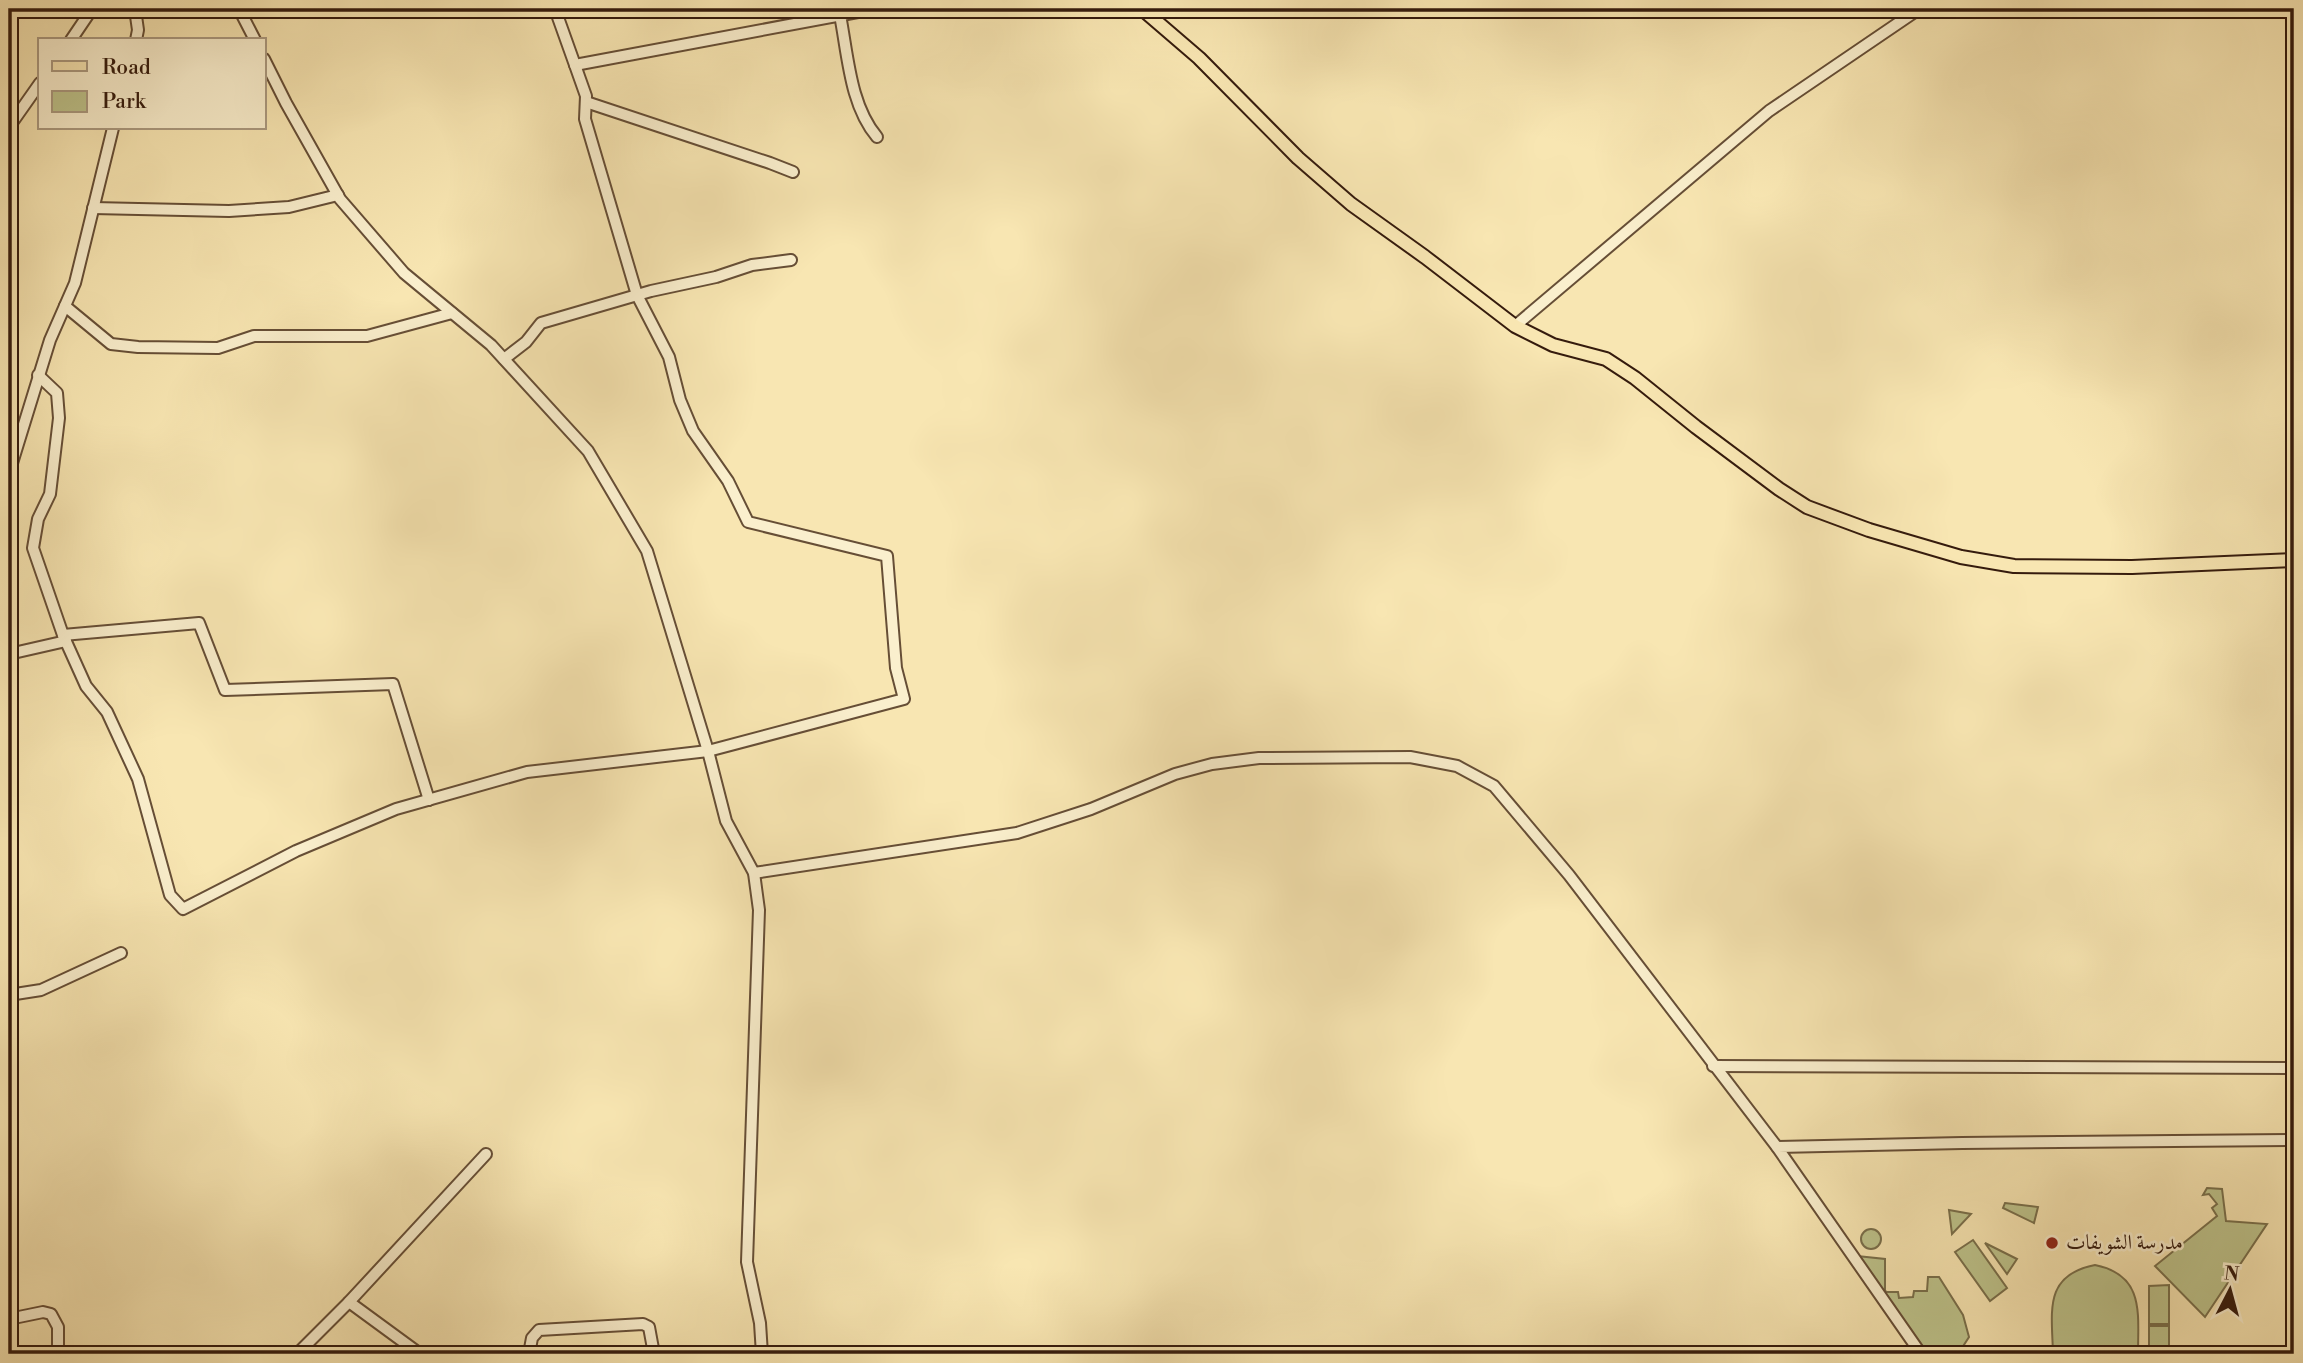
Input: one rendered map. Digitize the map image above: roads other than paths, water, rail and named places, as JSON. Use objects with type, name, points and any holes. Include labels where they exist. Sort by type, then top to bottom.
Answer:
[{"type":"main road","points":[[1142,9],[1199,58],[1298,158],[1351,204],[1515,326],[1553,345],[1606,359],[1635,377],[1696,427],[1807,507],[1869,530],[1961,557],[2014,566],[2132,567],[2294,560]]},
{"type":"street","points":[[72,38],[92,9]]},
{"type":"street","points":[[135,9],[136,38]]},
{"type":"street","points":[[239,9],[254,38]]},
{"type":"street","points":[[38,375],[57,393],[59,418],[50,494],[38,519],[33,548],[65,638],[86,686],[107,712],[138,779],[170,895],[183,909],[296,851],[396,809],[527,772],[708,751],[904,699],[896,668],[887,556],[748,522],[728,481],[693,431],[680,400],[669,357],[637,295],[585,119],[586,102],[555,9]]},
{"type":"street","points":[[575,65],[874,9]]},
{"type":"street","points":[[1515,326],[1769,111],[1919,9]]},
{"type":"street","points":[[841,15],[854,89],[865,124],[877,137]]},
{"type":"street","points":[[266,63],[338,195],[404,273],[491,345],[588,451],[647,551],[708,751],[726,821],[754,873],[759,910],[747,1262],[760,1323],[762,1354]]},
{"type":"street","points":[[9,127],[38,86]]},
{"type":"street","points":[[586,102],[793,172]]},
{"type":"street","points":[[9,473],[38,375],[75,283],[112,130]]},
{"type":"street","points":[[93,208],[229,211],[289,206],[338,195]]},
{"type":"street","points":[[504,359],[526,342],[541,323],[752,265],[790,260]]},
{"type":"street","points":[[65,306],[111,344],[138,347],[218,348],[254,336],[367,336],[452,313]]},
{"type":"street","points":[[9,654],[65,638],[199,622],[225,690],[393,684],[429,800]]},
{"type":"street","points":[[754,873],[1017,833],[1091,809],[1175,774],[1212,764],[1259,758],[1410,757],[1457,766],[1494,786],[1569,875],[1777,1147],[1921,1354]]},
{"type":"street","points":[[9,995],[41,990],[121,953]]},
{"type":"street","points":[[1713,1066],[2294,1068]]},
{"type":"street","points":[[1777,1147],[2294,1140]]},
{"type":"street","points":[[297,1354],[486,1154]]},
{"type":"street","points":[[349,1302],[420,1354]]},
{"type":"street","points":[[9,1319],[43,1312],[51,1314],[58,1326],[58,1354]]},
{"type":"street","points":[[529,1354],[532,1338],[539,1330],[643,1324],[649,1327],[654,1354]]},
{"type":"place","name":"مدرسة الشويفات","points":[[2052,1243]]}]
